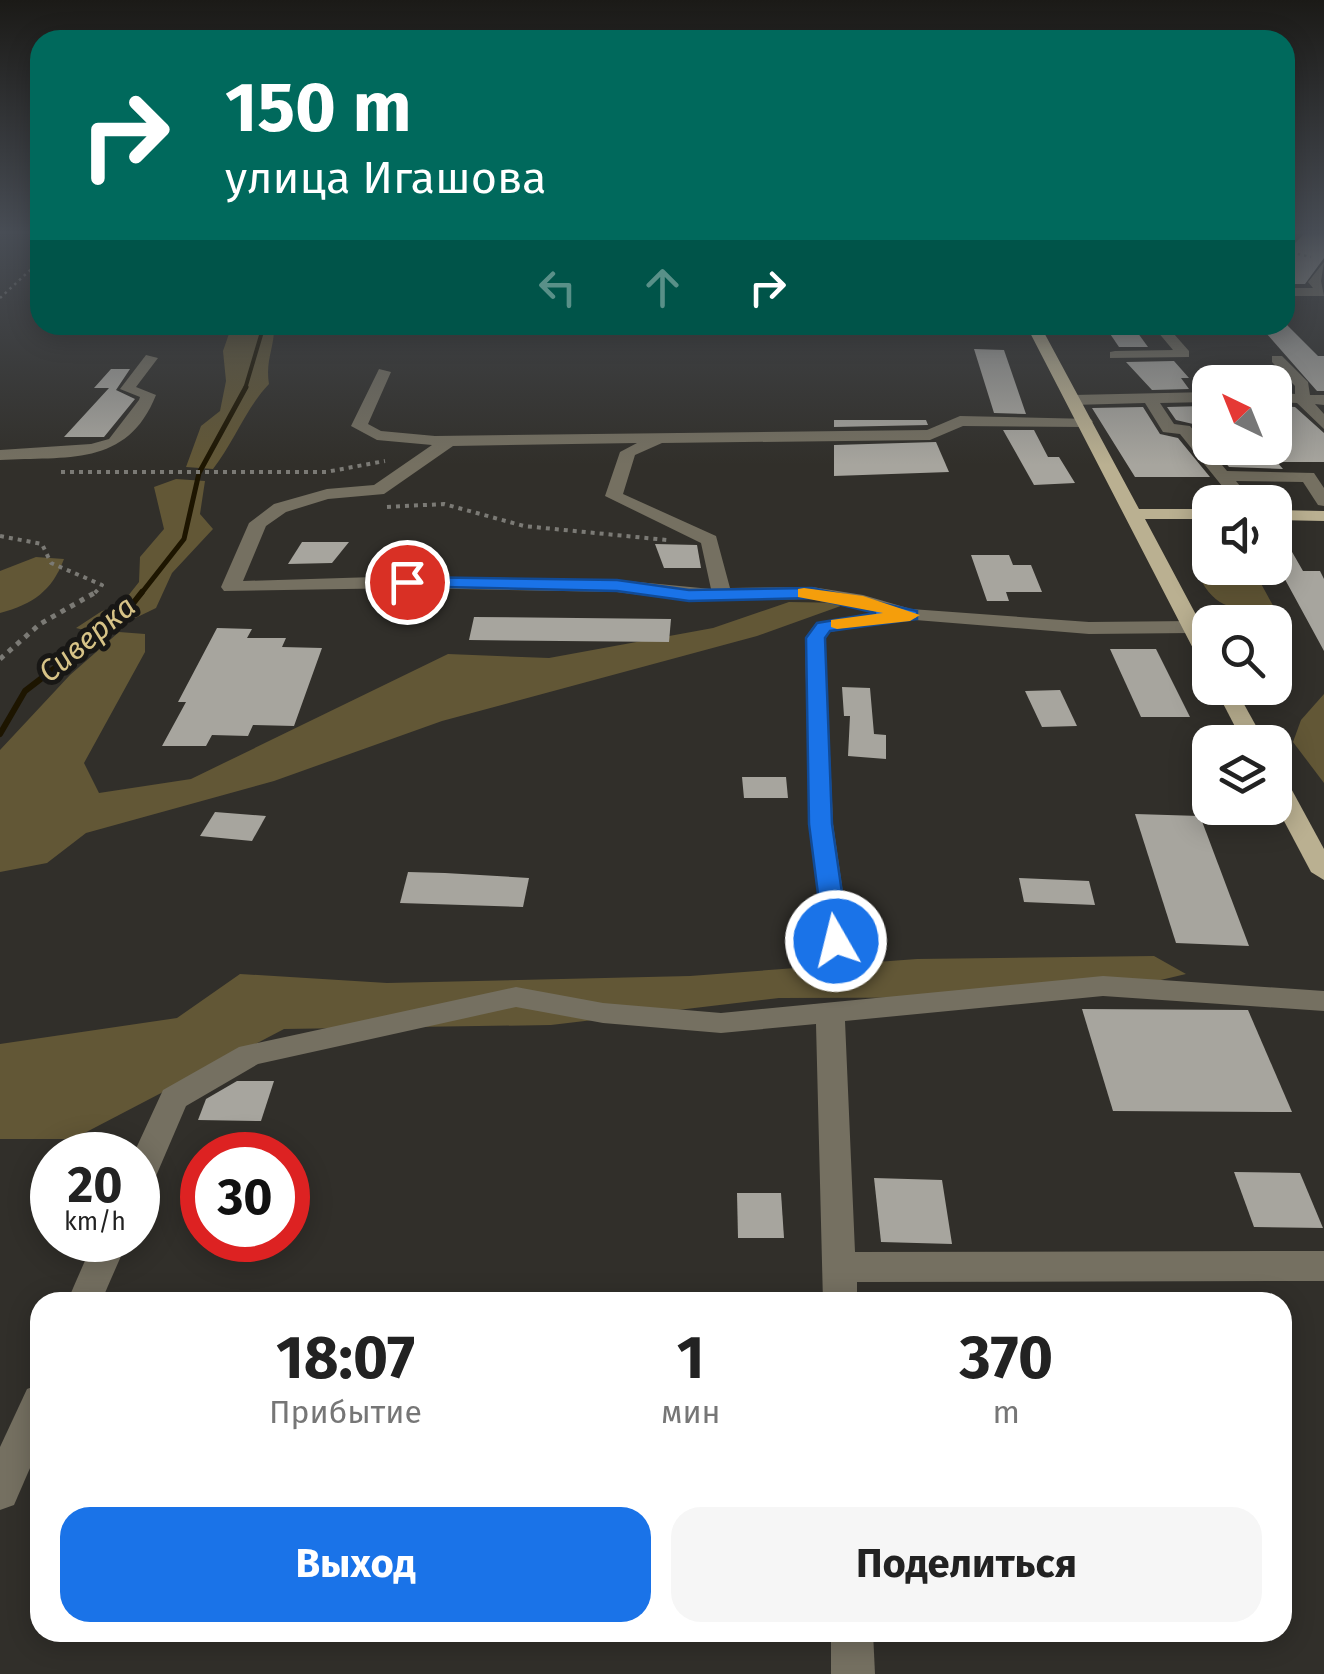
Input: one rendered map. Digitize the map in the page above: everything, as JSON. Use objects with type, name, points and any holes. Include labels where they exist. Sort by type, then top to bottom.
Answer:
[{"type":"main road","points":[[1040,335],[1056,357],[1073,400],[1192,628]]},
{"type":"main road","points":[[1134,514],[1192,514]]},
{"type":"main road","points":[[1292,515],[1324,516]]},
{"type":"main road","points":[[1292,813],[1324,872]]},
{"type":"street","points":[[1115,355],[1184,354],[1168,335]]},
{"type":"street","points":[[0,456],[92,448],[115,442],[146,401],[148,395],[128,388],[151,358]]},
{"type":"street","points":[[1277,359],[1303,385],[1302,398],[1324,424]]},
{"type":"street","points":[[384,372],[359,426],[376,435],[449,440],[930,435],[960,421],[1085,422]]},
{"type":"street","points":[[1126,382],[1169,429],[1184,429],[1230,485]]},
{"type":"street","points":[[1073,400],[1192,398]]},
{"type":"street","points":[[1292,398],[1324,400]]},
{"type":"street","points":[[672,436],[628,452],[614,496],[710,540],[722,595]]},
{"type":"street","points":[[449,440],[378,490],[321,496],[280,508],[258,523],[231,587],[423,582],[617,586],[722,595],[812,593],[910,615],[1089,628],[1192,628]]},
{"type":"street","points":[[1223,476],[1316,478],[1324,501]]},
{"type":"street","points":[[836,941],[820,824],[815,638],[823,627],[847,621],[910,615]]},
{"type":"street","points":[[159,1132],[174,1098],[250,1055],[516,997],[603,1013],[721,1023],[1103,986],[1324,1001]]},
{"type":"street","points":[[830,1010],[840,1292]]},
{"type":"street","points":[[88,1292],[101,1262]]},
{"type":"street","points":[[839,1267],[1324,1266]]},
{"type":"street","points":[[0,1491],[30,1424]]},
{"type":"street","points":[[852,1642],[853,1674]]},
{"type":"path","points":[[55,472],[326,472],[401,458]]},
{"type":"path","points":[[283,472],[321,496]]},
{"type":"path","points":[[384,508],[444,504],[524,526],[635,540],[710,540]]},
{"type":"path","points":[[0,536],[42,544],[50,563],[102,585],[92,599],[58,612],[20,637],[0,659]]},
{"type":"shaded area","points":[[229,335],[273,335],[269,384],[213,469],[186,467],[201,426],[220,411],[226,381],[223,351]]},
{"type":"shaded area","points":[[176,479],[205,481],[200,514],[213,529],[172,573],[156,608],[107,628],[76,628],[102,611],[120,606],[139,582],[140,557],[164,529],[154,487]]},
{"type":"shaded area","points":[[36,557],[64,559],[54,580],[40,595],[0,613],[0,571]]},
{"type":"shaded area","points":[[1204,585],[1262,585],[1273,605],[1225,605]]},
{"type":"shaded area","points":[[789,602],[849,603],[757,636],[442,721],[274,781],[86,833],[47,863],[0,872],[0,750],[70,675],[119,632],[145,634],[145,652],[84,763],[99,793],[191,779],[448,654],[549,658],[713,628]]},
{"type":"shaded area","points":[[1324,694],[1324,783],[1293,742],[1301,720]]},
{"type":"shaded area","points":[[1154,956],[1186,974],[1089,997],[779,998],[551,1025],[284,1029],[86,1132],[30,1132],[30,1139],[0,1139],[0,1044],[177,1018],[240,974],[387,983],[690,976],[917,959]]},
{"type":"building","points":[[1295,333],[1318,356],[1324,356],[1324,391],[1317,391],[1268,335]]},
{"type":"building","points":[[1111,335],[1139,335],[1148,347],[1119,347]]},
{"type":"building","points":[[974,349],[1004,350],[1026,414],[994,413]]},
{"type":"building","points":[[1174,361],[1189,378],[1181,378],[1189,389],[1152,390],[1126,362]]},
{"type":"building","points":[[111,369],[130,369],[116,390],[135,399],[104,437],[64,437],[109,388],[94,388]]},
{"type":"building","points":[[1192,406],[1192,424],[1176,420],[1167,407]]},
{"type":"building","points":[[1143,407],[1160,434],[1178,438],[1192,455],[1192,465],[1200,465],[1210,477],[1135,477],[1092,408]]},
{"type":"building","points":[[1292,407],[1324,433],[1324,462],[1292,462]]},
{"type":"building","points":[[834,420],[926,420],[928,425],[834,427]]},
{"type":"building","points":[[1003,430],[1034,430],[1048,457],[1059,457],[1075,483],[1034,485]]},
{"type":"building","points":[[936,442],[949,472],[834,476],[834,445]]},
{"type":"building","points":[[1280,465],[1283,469],[1229,467]]},
{"type":"building","points":[[302,542],[349,542],[332,563],[288,564]]},
{"type":"building","points":[[655,544],[697,545],[701,568],[664,568]]},
{"type":"building","points":[[1292,552],[1303,571],[1320,571],[1324,579],[1324,651],[1288,585],[1292,585]]},
{"type":"building","points":[[971,555],[1009,555],[1013,565],[1031,565],[1042,592],[1006,592],[1009,601],[987,601]]},
{"type":"building","points":[[474,617],[671,619],[669,642],[469,640]]},
{"type":"building","points":[[217,628],[252,629],[247,638],[286,638],[282,647],[322,648],[294,726],[253,725],[248,736],[212,735],[206,746],[162,746],[186,702],[178,702]]},
{"type":"building","points":[[1110,649],[1156,649],[1190,717],[1141,717]]},
{"type":"building","points":[[842,687],[870,688],[874,734],[886,735],[886,759],[848,756],[850,716],[844,716]]},
{"type":"building","points":[[1060,690],[1077,726],[1042,727],[1025,691]]},
{"type":"building","points":[[742,777],[786,777],[788,798],[744,798]]},
{"type":"building","points":[[215,812],[266,816],[252,841],[200,836]]},
{"type":"building","points":[[1135,814],[1192,816],[1192,825],[1203,825],[1249,946],[1176,943]]},
{"type":"building","points":[[408,872],[529,878],[523,907],[400,903]]},
{"type":"building","points":[[1019,878],[1089,881],[1095,905],[1024,902]]},
{"type":"building","points":[[1082,1009],[1248,1010],[1292,1112],[1113,1111]]},
{"type":"building","points":[[237,1081],[274,1081],[261,1121],[198,1120],[206,1099]]},
{"type":"building","points":[[1234,1172],[1300,1173],[1323,1228],[1254,1227]]},
{"type":"building","points":[[874,1178],[942,1180],[952,1244],[881,1242]]},
{"type":"building","points":[[737,1193],[781,1193],[784,1238],[738,1238]]},
{"type":"waterway","name":"Сиверка","points":[[245,389],[261,335]]},
{"type":"waterway","name":"Сиверка","points":[[140,595],[184,539],[199,473],[245,389]]},
{"type":"waterway","name":"Сиверка","points":[[0,734],[25,691],[124,615],[142,592]]},
{"type":"slow traffic","points":[[804,593],[863,601],[910,615],[837,623]]},
{"type":"route","points":[[407,582],[617,586],[689,595],[812,593],[863,601],[910,615],[847,621],[823,627],[815,638],[820,824],[836,941]]}]
